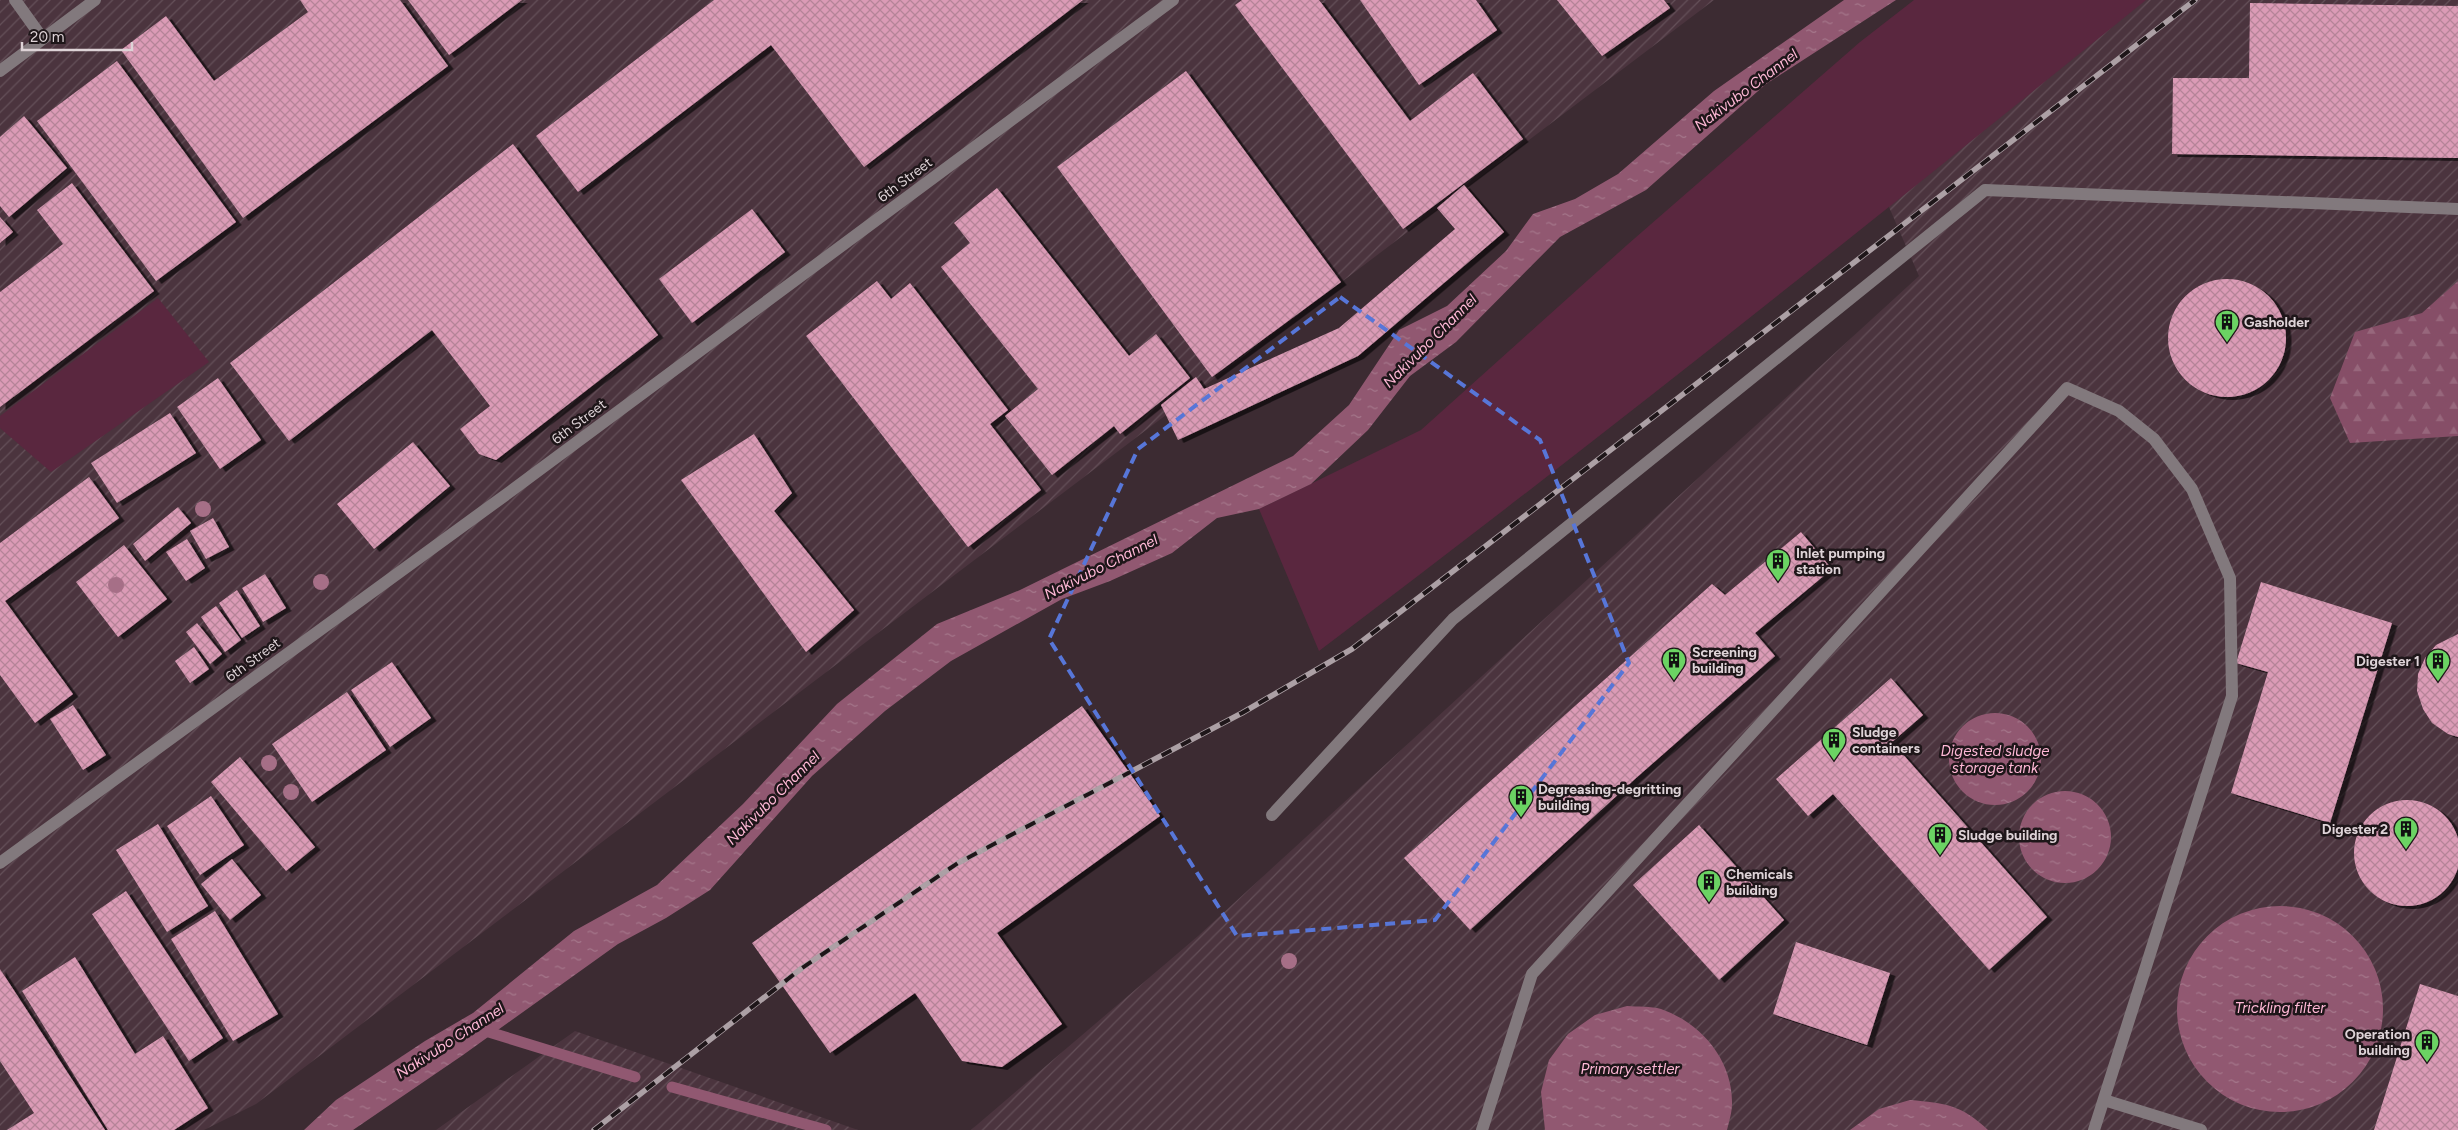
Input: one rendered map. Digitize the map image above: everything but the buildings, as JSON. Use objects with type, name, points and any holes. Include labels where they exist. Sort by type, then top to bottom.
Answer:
[{"type":"street","points":[[15,0],[43,39]]},
{"type":"street","points":[[0,71],[95,0]]},
{"type":"street","name":"6th Street","points":[[0,863],[510,491],[1173,0]]},
{"type":"street","points":[[1272,815],[1453,619],[1985,190],[2458,209]]},
{"type":"street","points":[[1482,1130],[1532,974],[2067,388],[2119,411],[2154,439],[2192,490],[2230,578],[2232,696],[2094,1130]]},
{"type":"street","points":[[2104,1100],[2202,1130]]},
{"type":"highlighted area","points":[[1340,297],[1540,440],[1629,663],[1435,920],[1237,936],[1049,639],[1138,449]]},
{"type":"shaded area","points":[[0,0],[1714,0],[256,1104],[204,1130],[0,1130]]},
{"type":"shaded area","points":[[1914,0],[2146,0],[1735,329],[1424,572],[1319,651],[1259,509],[1421,430],[1627,245],[1860,42]]},
{"type":"shaded area","points":[[1972,0],[2458,0],[2458,1130],[971,1130],[1198,936],[1919,276],[1842,99]]},
{"type":"shaded area","points":[[158,298],[209,362],[51,472],[0,428],[0,416]]},
{"type":"shaded area","points":[[575,1031],[858,1130],[436,1130]]},
{"type":"green space","points":[[2458,281],[2458,436],[2350,443],[2330,398],[2355,332],[2422,313]]},
{"type":"water","name":"Nakivubo Channel","points":[[1844,0],[1896,0],[1766,84],[1646,190],[1560,237],[1456,342],[1410,376],[1368,430],[1311,484],[1259,509],[1217,518],[1172,553],[1110,581],[1062,599],[951,661],[885,711],[812,776],[710,890],[666,918],[618,944],[463,1055],[353,1130],[304,1130],[336,1100],[425,1041],[473,1013],[574,931],[657,885],[743,804],[837,704],[937,624],[1020,590],[1293,456],[1349,405],[1399,330],[1447,306],[1506,251],[1533,214],[1575,199],[1618,174],[1714,91]]},
{"type":"water","name":"Digested sludge storage tank","points":[[1995,713],[2012,717],[2027,727],[2037,742],[2041,759],[2037,776],[2027,791],[2012,801],[1995,805],[1978,801],[1963,791],[1953,776],[1949,759],[1953,742],[1963,727],[1978,717]]},
{"type":"water","points":[[2065,791],[2082,795],[2097,805],[2107,820],[2111,837],[2107,854],[2097,869],[2082,879],[2065,883],[2048,879],[2033,869],[2023,854],[2019,837],[2023,820],[2033,805],[2048,795]]},
{"type":"water","name":"Trickling filter","points":[[2270,906],[2290,906],[2310,910],[2329,918],[2346,929],[2360,943],[2371,960],[2379,979],[2383,1009],[2379,1039],[2371,1058],[2360,1075],[2346,1089],[2329,1100],[2310,1108],[2290,1112],[2270,1112],[2250,1108],[2231,1100],[2214,1089],[2200,1075],[2189,1058],[2181,1039],[2177,1019],[2177,999],[2181,979],[2189,960],[2200,943],[2214,929],[2231,918],[2250,910]]},
{"type":"water","name":"Primary settler","points":[[1627,1006],[1657,1008],[1676,1015],[1712,1045],[1721,1058],[1731,1088],[1732,1107],[1727,1130],[1545,1130],[1541,1092],[1549,1060],[1568,1034],[1595,1015]]},
{"type":"water","points":[[1910,1100],[1933,1102],[1961,1110],[1988,1130],[1850,1130],[1879,1109]]},
{"type":"waterway","name":"Nakivubo Channel","points":[[479,1029],[635,1077]]},
{"type":"waterway","points":[[672,1087],[826,1130]]},
{"type":"railway","points":[[594,1130],[802,968],[958,863],[1242,713],[1352,649],[2195,0]]},
{"type":"place","name":"Gasholder","points":[[2227,343]]},
{"type":"place","name":"Inlet pumping station","points":[[1778,582]]},
{"type":"place","name":"Screening building","points":[[1674,681]]},
{"type":"place","name":"Digester 1","points":[[2438,682]]},
{"type":"place","name":"Sludge containers","points":[[1834,761]]},
{"type":"place","name":"Degreasing-degritting building","points":[[1521,818]]},
{"type":"place","name":"Digester 2","points":[[2406,850]]},
{"type":"place","name":"Sludge building","points":[[1940,856]]},
{"type":"place","name":"Chemicals building","points":[[1709,903]]},
{"type":"place","name":"Operation building","points":[[2427,1063]]}]
